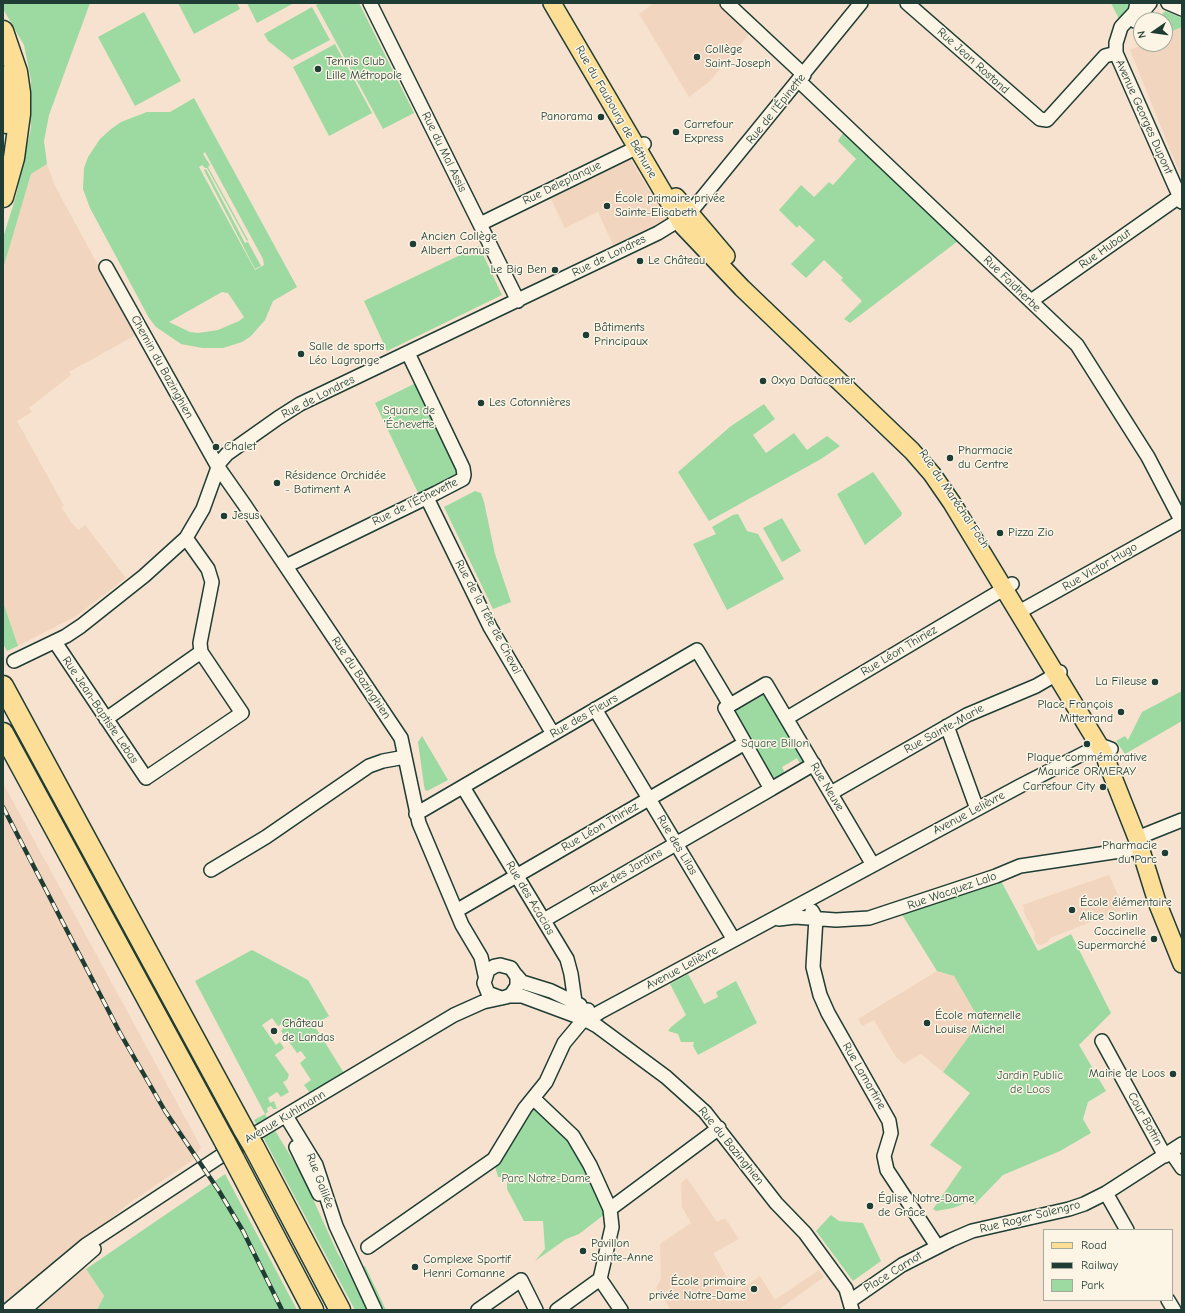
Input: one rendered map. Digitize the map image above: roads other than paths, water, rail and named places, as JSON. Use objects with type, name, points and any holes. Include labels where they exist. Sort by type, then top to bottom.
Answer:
[{"type":"highway","points":[[3,31],[17,72],[20,93],[20,114],[14,158],[3,197]]},
{"type":"highway","points":[[3,76],[6,102],[3,144]]},
{"type":"highway","points":[[9,666],[9,692],[68,805],[252,1136],[340,1310]]},
{"type":"highway","points":[[3,733],[230,1151],[313,1310]]},
{"type":"main road","name":"Rue du Faubourg de Béthune","points":[[552,3],[640,145],[673,191],[685,218]]},
{"type":"main road","name":"Rue du Faubourg de Béthune","points":[[560,3],[640,145]]},
{"type":"main road","name":"Rue du Maréchal Foch","points":[[685,218],[754,287],[912,439],[952,491],[1059,673],[1105,747],[1119,765],[1128,790],[1138,843],[1152,889],[1182,964]]},
{"type":"street","name":"Rue du Mal Assis","points":[[370,3],[518,301]]},
{"type":"street","name":"Rue Faidherbe","points":[[727,3],[801,78],[1072,340],[1086,358],[1148,457],[1182,521]]},
{"type":"street","name":"Rue de l'Épinette","points":[[685,218],[861,3]]},
{"type":"street","name":"Rue Jean Rostand","points":[[907,3],[1040,119],[1047,120],[1105,56],[1116,50]]},
{"type":"street","points":[[1116,50],[1116,43],[1121,27],[1134,12],[1137,3]]},
{"type":"street","points":[[1116,50],[1121,38],[1150,3]]},
{"type":"street","points":[[1168,3],[1182,9]]},
{"type":"street","name":"Avenue Georges Dupont","points":[[1116,50],[1181,200]]},
{"type":"street","name":"Rue Deleplanque","points":[[480,224],[640,145]]},
{"type":"street","name":"Rue Hubaut","points":[[1031,301],[1181,200]]},
{"type":"street","name":"Rue de Londres","points":[[9,666],[81,626],[140,580],[186,538],[203,509],[218,468],[227,454],[294,408],[518,301],[685,218]]},
{"type":"street","name":"Chemin du Bazinghien","points":[[106,267],[218,468]]},
{"type":"street","name":"Rue de l'Échevette","points":[[286,566],[427,498],[460,481],[464,475],[464,472],[408,353]]},
{"type":"street","name":"Rue du Bazinghien","points":[[218,468],[286,566],[401,738],[416,814],[464,930],[481,957],[485,979]]},
{"type":"street","name":"Rue de la Tête de Cheval","points":[[427,498],[493,632],[553,734]]},
{"type":"street","name":"Rue Victor Hugo","points":[[1022,610],[1182,521]]},
{"type":"street","points":[[106,719],[201,652],[200,643],[212,582],[208,569],[186,538]]},
{"type":"street","name":"Rue Léon Thiriez","points":[[787,718],[1008,587]]},
{"type":"street","name":"Rue Jean-Baptiste Lebas","points":[[54,642],[146,778],[242,713],[201,652]]},
{"type":"street","name":"Rue des Fleurs","points":[[416,814],[697,650],[730,705]]},
{"type":"street","name":"Rue Sainte-Marie","points":[[831,793],[981,708],[1036,686],[1059,673]]},
{"type":"street","name":"Rue Neuve","points":[[730,705],[766,684],[874,865]]},
{"type":"street","points":[[730,705],[724,708],[772,789],[814,764]]},
{"type":"street","name":"Rue des Lilas","points":[[595,709],[734,940]]},
{"type":"street","points":[[947,726],[977,808]]},
{"type":"street","name":"Rue Léon Thiriez","points":[[456,911],[745,743]]},
{"type":"street","name":"Avenue Lelièvre","points":[[590,1014],[734,940],[977,808],[1105,747]]},
{"type":"street","points":[[211,870],[266,837],[369,766],[383,761],[405,757]]},
{"type":"street","name":"Rue des Acacias","points":[[463,787],[569,964],[571,1007]]},
{"type":"street","name":"Rue des Jardins","points":[[544,920],[772,789]]},
{"type":"street","name":"Rue Wacquez Lalo","points":[[764,924],[782,918],[861,919],[876,917],[1025,865],[1138,843],[1182,820]]},
{"type":"street","points":[[821,919],[819,902],[821,897],[828,889]]},
{"type":"street","points":[[800,904],[809,907],[821,919]]},
{"type":"street","name":"Rue du Bazinghien","points":[[456,911],[475,937],[496,960],[503,965]]},
{"type":"street","name":"Rue Lamartine","points":[[821,919],[813,967],[820,995],[828,1013],[889,1120],[891,1128],[884,1156],[887,1170],[937,1246]]},
{"type":"street","points":[[503,965],[511,968],[516,975],[517,986],[505,997],[488,993],[485,979],[492,967],[503,965]]},
{"type":"street","name":"Rue du Bazinghien","points":[[516,975],[522,982],[551,990],[571,1007]]},
{"type":"street","name":"Avenue Kuhlmann","points":[[454,1015],[480,994],[485,979]]},
{"type":"street","name":"Rue du Bazinghien","points":[[505,997],[522,996],[571,1007],[590,1014],[597,1026],[670,1080],[692,1099],[719,1128],[776,1203],[805,1233],[846,1289],[851,1305]]},
{"type":"street","name":"Avenue Kuhlmann","points":[[8,1310],[78,1252],[156,1198],[252,1136],[454,1015],[483,1002],[505,997]]},
{"type":"street","points":[[368,1247],[494,1159],[525,1108],[546,1082],[564,1043],[590,1014]]},
{"type":"street","name":"Cour Bottin","points":[[1102,1041],[1168,1154],[1182,1168]]},
{"type":"street","points":[[533,1098],[572,1136],[590,1165],[610,1208],[612,1227],[600,1280],[557,1310]]},
{"type":"street","name":"Rue Galilée","points":[[282,1119],[320,1197],[336,1226],[375,1310]]},
{"type":"street","points":[[610,1208],[719,1128]]},
{"type":"street","name":"Rue Roger Salengro","points":[[937,1246],[972,1231],[1069,1209],[1106,1193],[1182,1144]]},
{"type":"street","points":[[1106,1193],[1126,1229]]},
{"type":"street","name":"Avenue Kuhlmann","points":[[24,1310],[94,1249],[120,1224]]},
{"type":"street","name":"Place Carnot","points":[[851,1305],[902,1265],[937,1246]]},
{"type":"street","points":[[478,1310],[521,1280],[536,1310]]},
{"type":"street","points":[[600,1280],[621,1310]]},
{"type":"street","points":[[1169,1301],[1174,1310]]},
{"type":"railway","points":[[3,807],[120,1033],[165,1111],[219,1191],[243,1231],[282,1310]]},
{"type":"place","name":"Collège Saint-Joseph","points":[[697,57]]},
{"type":"place","name":"Tennis Club Lille Métropole","points":[[318,69]]},
{"type":"place","name":"Panorama","points":[[601,117]]},
{"type":"place","name":"Carrefour Express","points":[[676,132]]},
{"type":"place","name":"École primaire privée Sainte-Elisabeth","points":[[607,206]]},
{"type":"place","name":"Ancien Collège Albert Camus","points":[[413,244]]},
{"type":"place","name":"Le Château","points":[[640,261]]},
{"type":"place","name":"Le Big Ben","points":[[555,270]]},
{"type":"place","name":"Bâtiments Principaux","points":[[586,335]]},
{"type":"place","name":"Salle de sports Léo Lagrange","points":[[301,354]]},
{"type":"place","name":"Oxya Datacenter","points":[[763,381]]},
{"type":"place","name":"Les Cotonnières","points":[[481,403]]},
{"type":"place","name":"Chalet","points":[[216,447]]},
{"type":"place","name":"Pharmacie du Centre","points":[[950,458]]},
{"type":"place","name":"Résidence Orchidée - Batiment A","points":[[277,483]]},
{"type":"place","name":"Jesus","points":[[224,516]]},
{"type":"place","name":"Pizza Zio","points":[[1000,533]]},
{"type":"place","name":"La Fileuse","points":[[1155,682]]},
{"type":"place","name":"Place François Mitterrand","points":[[1121,712]]},
{"type":"place","name":"Plaque commémorative Maurice ORMERAY","points":[[1087,744]]},
{"type":"place","name":"Carrefour City","points":[[1103,787]]},
{"type":"place","name":"Pharmacie du Parc","points":[[1165,853]]},
{"type":"place","name":"École élémentaire Alice Sorlin","points":[[1072,910]]},
{"type":"place","name":"Coccinelle Supermarché","points":[[1154,939]]},
{"type":"place","name":"École maternelle Louise Michel","points":[[927,1023]]},
{"type":"place","name":"Château de Landas","points":[[274,1031]]},
{"type":"place","name":"Mairie de Loos","points":[[1173,1074]]},
{"type":"place","name":"Église Notre-Dame de Grâce","points":[[870,1206]]},
{"type":"place","name":"Pavillon Sainte-Anne","points":[[583,1251]]},
{"type":"place","name":"Complexe Sportif Henri Comanne","points":[[415,1267]]},
{"type":"place","name":"École primaire privée Notre-Dame","points":[[754,1289]]},
{"type":"park label","name":"Square de 'Échevette","points":[[409,418]]},
{"type":"park label","name":"Square Billon","points":[[775,744]]},
{"type":"park label","name":"Jardin Public de Loos","points":[[1030,1083]]},
{"type":"park label","name":"Parc Notre-Dame","points":[[546,1179]]}]
